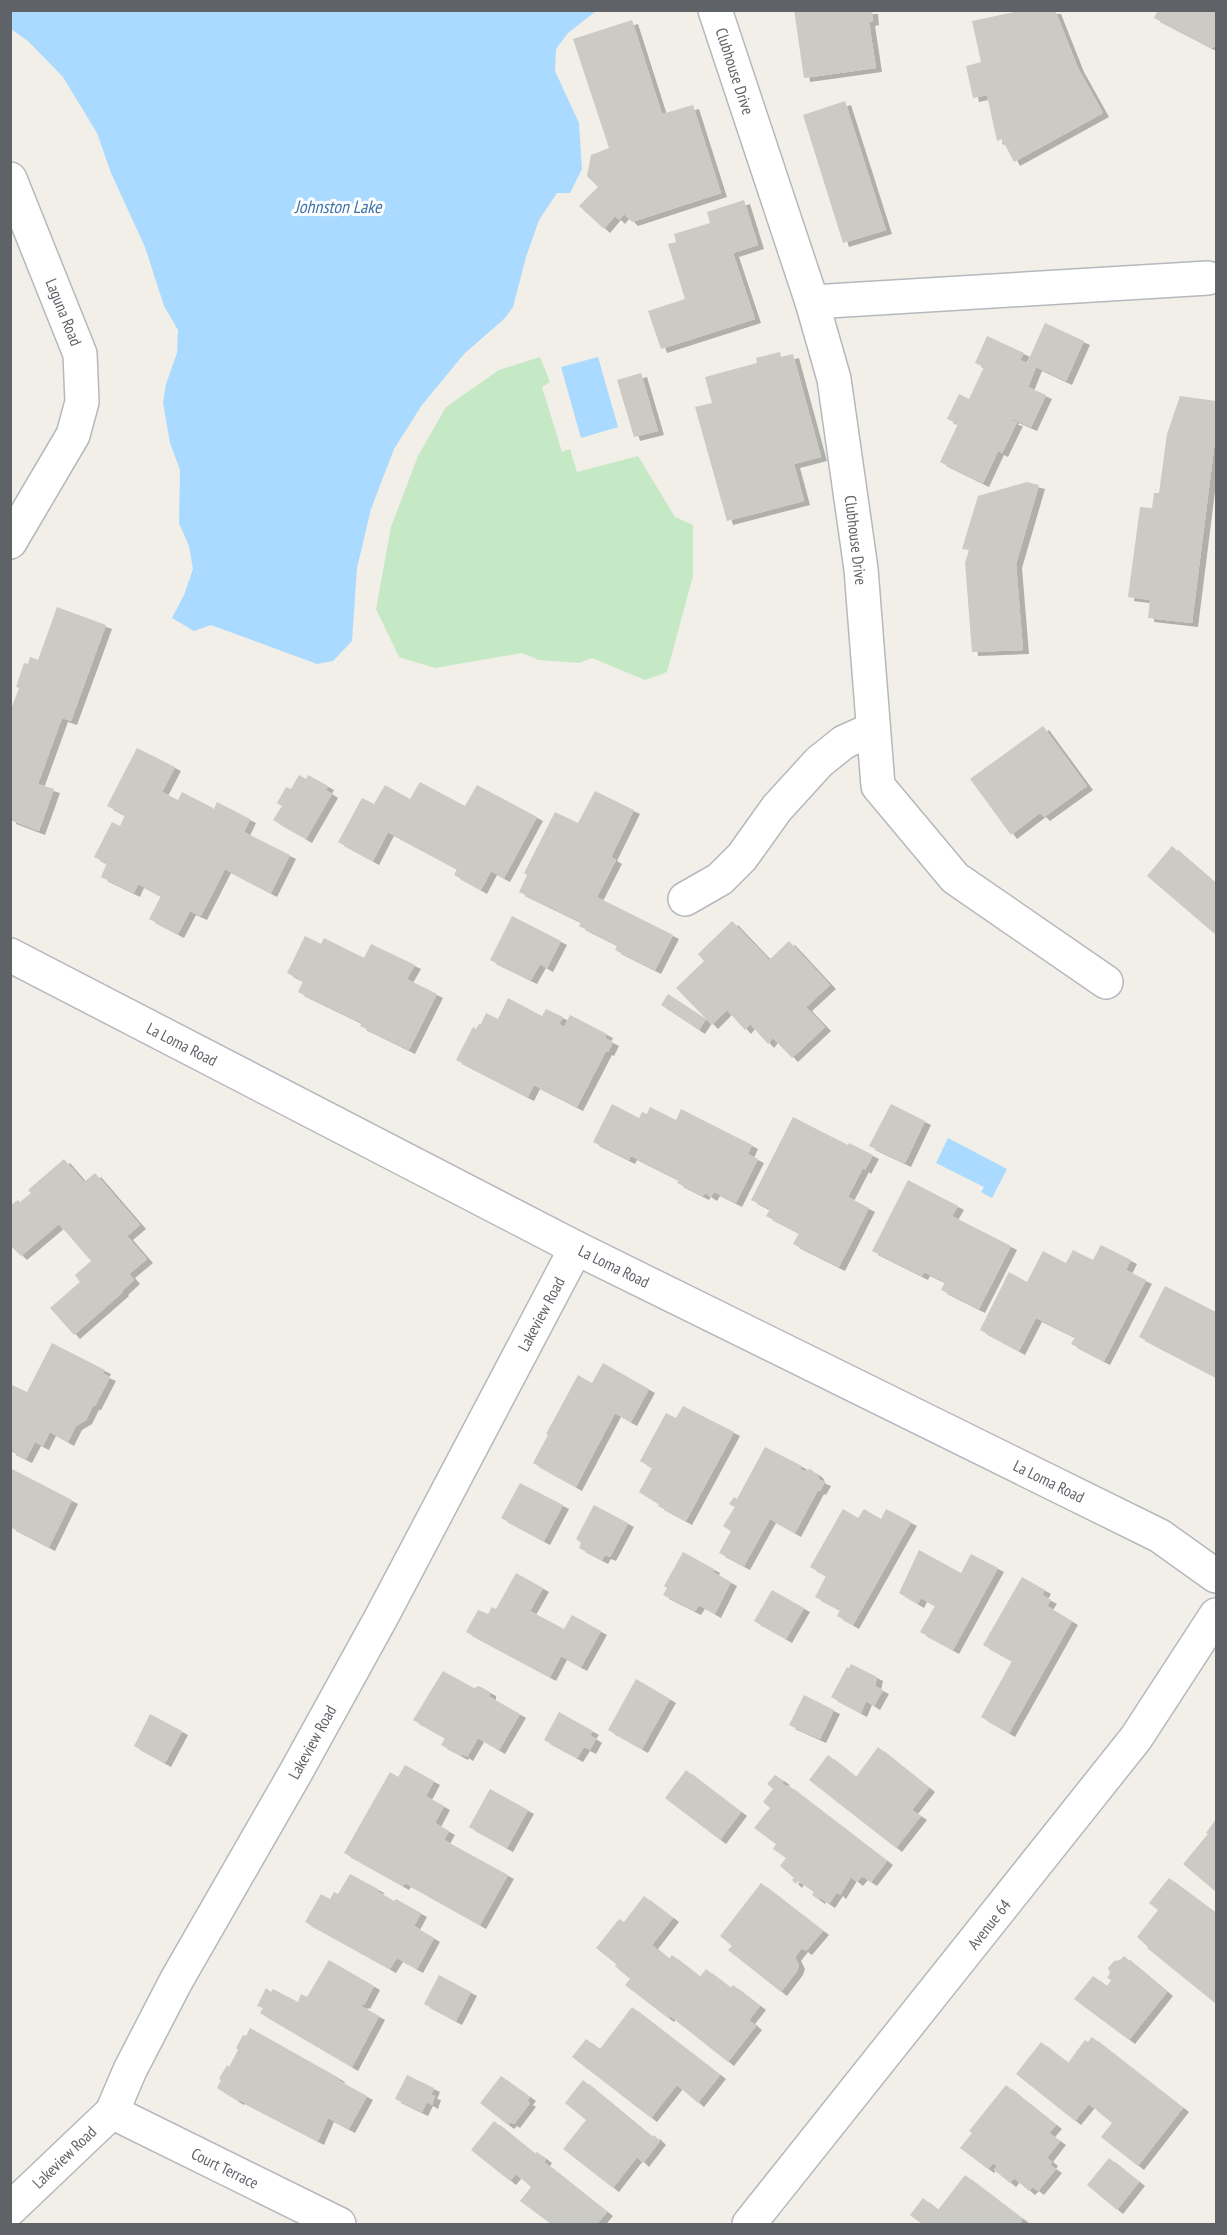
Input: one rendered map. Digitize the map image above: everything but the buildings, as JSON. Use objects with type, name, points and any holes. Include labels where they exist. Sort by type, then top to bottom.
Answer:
[{"type":"street","name":"Clubhouse Drive","points":[[715,10],[812,302],[834,379],[861,569],[878,786],[955,878],[1107,982]]},
{"type":"street","name":"Laguna Road","points":[[10,179],[80,354],[82,402],[73,435],[10,542]]},
{"type":"street","points":[[812,302],[1208,278]]},
{"type":"street","points":[[685,899],[720,879],[727,872],[777,808],[819,762],[843,742],[873,729]]},
{"type":"street","name":"La Loma Road","points":[[10,955],[576,1248],[1160,1536],[1216,1576]]},
{"type":"street","name":"Lakeview Road","points":[[10,2209],[111,2112],[176,1981],[382,1616],[576,1248]]},
{"type":"street","name":"Avenue 64","points":[[749,2224],[1136,1738],[1216,1615]]},
{"type":"street","name":"Court Terrace","points":[[111,2112],[339,2224]]},
{"type":"green space","points":[[540,357],[550,382],[542,387],[562,452],[570,449],[577,472],[638,456],[675,517],[693,525],[693,576],[667,672],[645,680],[592,658],[579,663],[539,660],[522,653],[435,668],[399,657],[376,609],[391,527],[418,456],[446,407],[499,370]]},
{"type":"water","name":"Johnston Lake","points":[[11,10],[596,11],[568,33],[556,49],[555,71],[579,123],[582,169],[570,193],[557,193],[539,220],[526,257],[513,307],[505,318],[464,354],[422,405],[394,449],[371,509],[357,568],[352,641],[333,661],[317,664],[211,625],[194,631],[172,618],[184,595],[193,569],[189,546],[179,523],[180,470],[170,443],[163,403],[166,384],[177,353],[178,330],[164,306],[145,247],[111,173],[97,133],[63,77],[28,41],[11,29]]},
{"type":"water","points":[[598,357],[618,427],[581,438],[561,367]]},
{"type":"water","points":[[948,1138],[1007,1169],[992,1198],[981,1192],[984,1187],[936,1163]]}]
